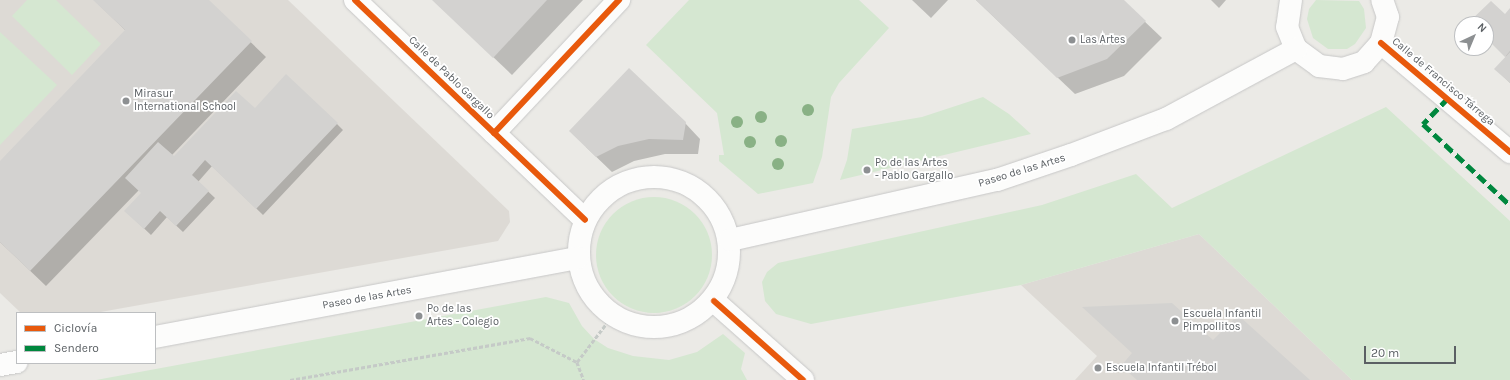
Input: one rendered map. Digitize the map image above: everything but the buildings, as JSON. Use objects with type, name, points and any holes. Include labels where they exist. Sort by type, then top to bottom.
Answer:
[{"type":"main road","name":"Calle de Pablo Gargallo","points":[[355,0],[585,220]]},
{"type":"main road","points":[[494,133],[619,0]]},
{"type":"main road","points":[[1291,0],[1287,27],[1296,49],[1319,66],[1343,69],[1364,62],[1381,43],[1388,17],[1382,0]]},
{"type":"main road","name":"Calle de Francisco Tárrega","points":[[1381,43],[1510,152]]},
{"type":"main road","name":"Paseo de las Artes","points":[[730,240],[981,184],[1064,158],[1166,119],[1296,49]]},
{"type":"main road","points":[[638,178],[672,178],[700,192],[720,214],[730,240],[728,274],[714,301],[695,317],[672,327],[643,328],[612,316],[586,288],[578,258],[585,220],[606,193],[638,178]]},
{"type":"main road","name":"Paseo de las Artes","points":[[156,337],[578,258]]},
{"type":"main road","points":[[714,301],[803,380]]},
{"type":"main road","points":[[0,365],[16,362]]},
{"type":"path","points":[[578,362],[612,316]]},
{"type":"path","points":[[290,380],[530,338],[578,362],[584,380]]},
{"type":"shaded area","points":[[0,0],[288,0],[509,211],[510,222],[498,241],[101,312],[20,312],[0,293]]},
{"type":"shaded area","name":"Escuela Infantil Pimpollitos","points":[[1199,234],[1352,380],[1075,380],[1097,356],[1021,285]]},
{"type":"green space","points":[[27,0],[56,0],[101,44],[72,75],[12,16]]},
{"type":"green space","points":[[689,0],[859,0],[889,28],[839,83],[831,97],[822,157],[813,183],[758,194],[719,161],[719,155],[724,155],[717,113],[646,45]]},
{"type":"green space","points":[[1316,0],[1359,1],[1364,9],[1366,28],[1355,44],[1347,49],[1328,49],[1313,38],[1307,19],[1309,9]]},
{"type":"green space","points":[[0,32],[57,85],[0,145]]},
{"type":"green space","points":[[983,97],[1009,114],[1031,134],[840,180],[847,160],[852,129],[922,117]]},
{"type":"green space","points":[[1386,107],[1510,221],[1510,380],[1352,380],[1199,234],[1021,285],[811,324],[776,314],[765,301],[762,282],[767,272],[778,263],[1042,205],[1136,174],[1172,208]]},
{"type":"green space","points":[[654,197],[676,201],[686,206],[695,214],[703,223],[708,233],[712,255],[708,277],[703,287],[695,296],[686,304],[676,309],[654,313],[632,309],[622,304],[613,296],[605,287],[600,277],[596,255],[600,233],[605,223],[613,214],[622,206],[632,201]]},
{"type":"green space","points":[[546,297],[569,303],[582,326],[594,339],[608,348],[633,356],[669,360],[697,352],[723,334],[745,353],[741,369],[747,380],[96,380]]},
{"type":"marked path","points":[[1448,98],[1423,124],[1510,205]]},
{"type":"cycle path","points":[[355,0],[585,220]]},
{"type":"cycle path","points":[[494,133],[619,0]]},
{"type":"cycle path","points":[[1381,43],[1510,152]]},
{"type":"cycle path","points":[[714,301],[803,380]]},
{"type":"place","name":"Las Artes","points":[[1072,40]]},
{"type":"place","name":"Mirasur International School","points":[[126,101]]},
{"type":"place","name":"Pº de las Artes - Pablo Gargallo","points":[[867,170]]},
{"type":"place","name":"Pº de las Artes - Colegio","points":[[419,316]]},
{"type":"place","name":"Escuela Infantil Pimpollitos","points":[[1175,321]]},
{"type":"place","name":"Escuela Infantil Trébol","points":[[1098,368]]}]
